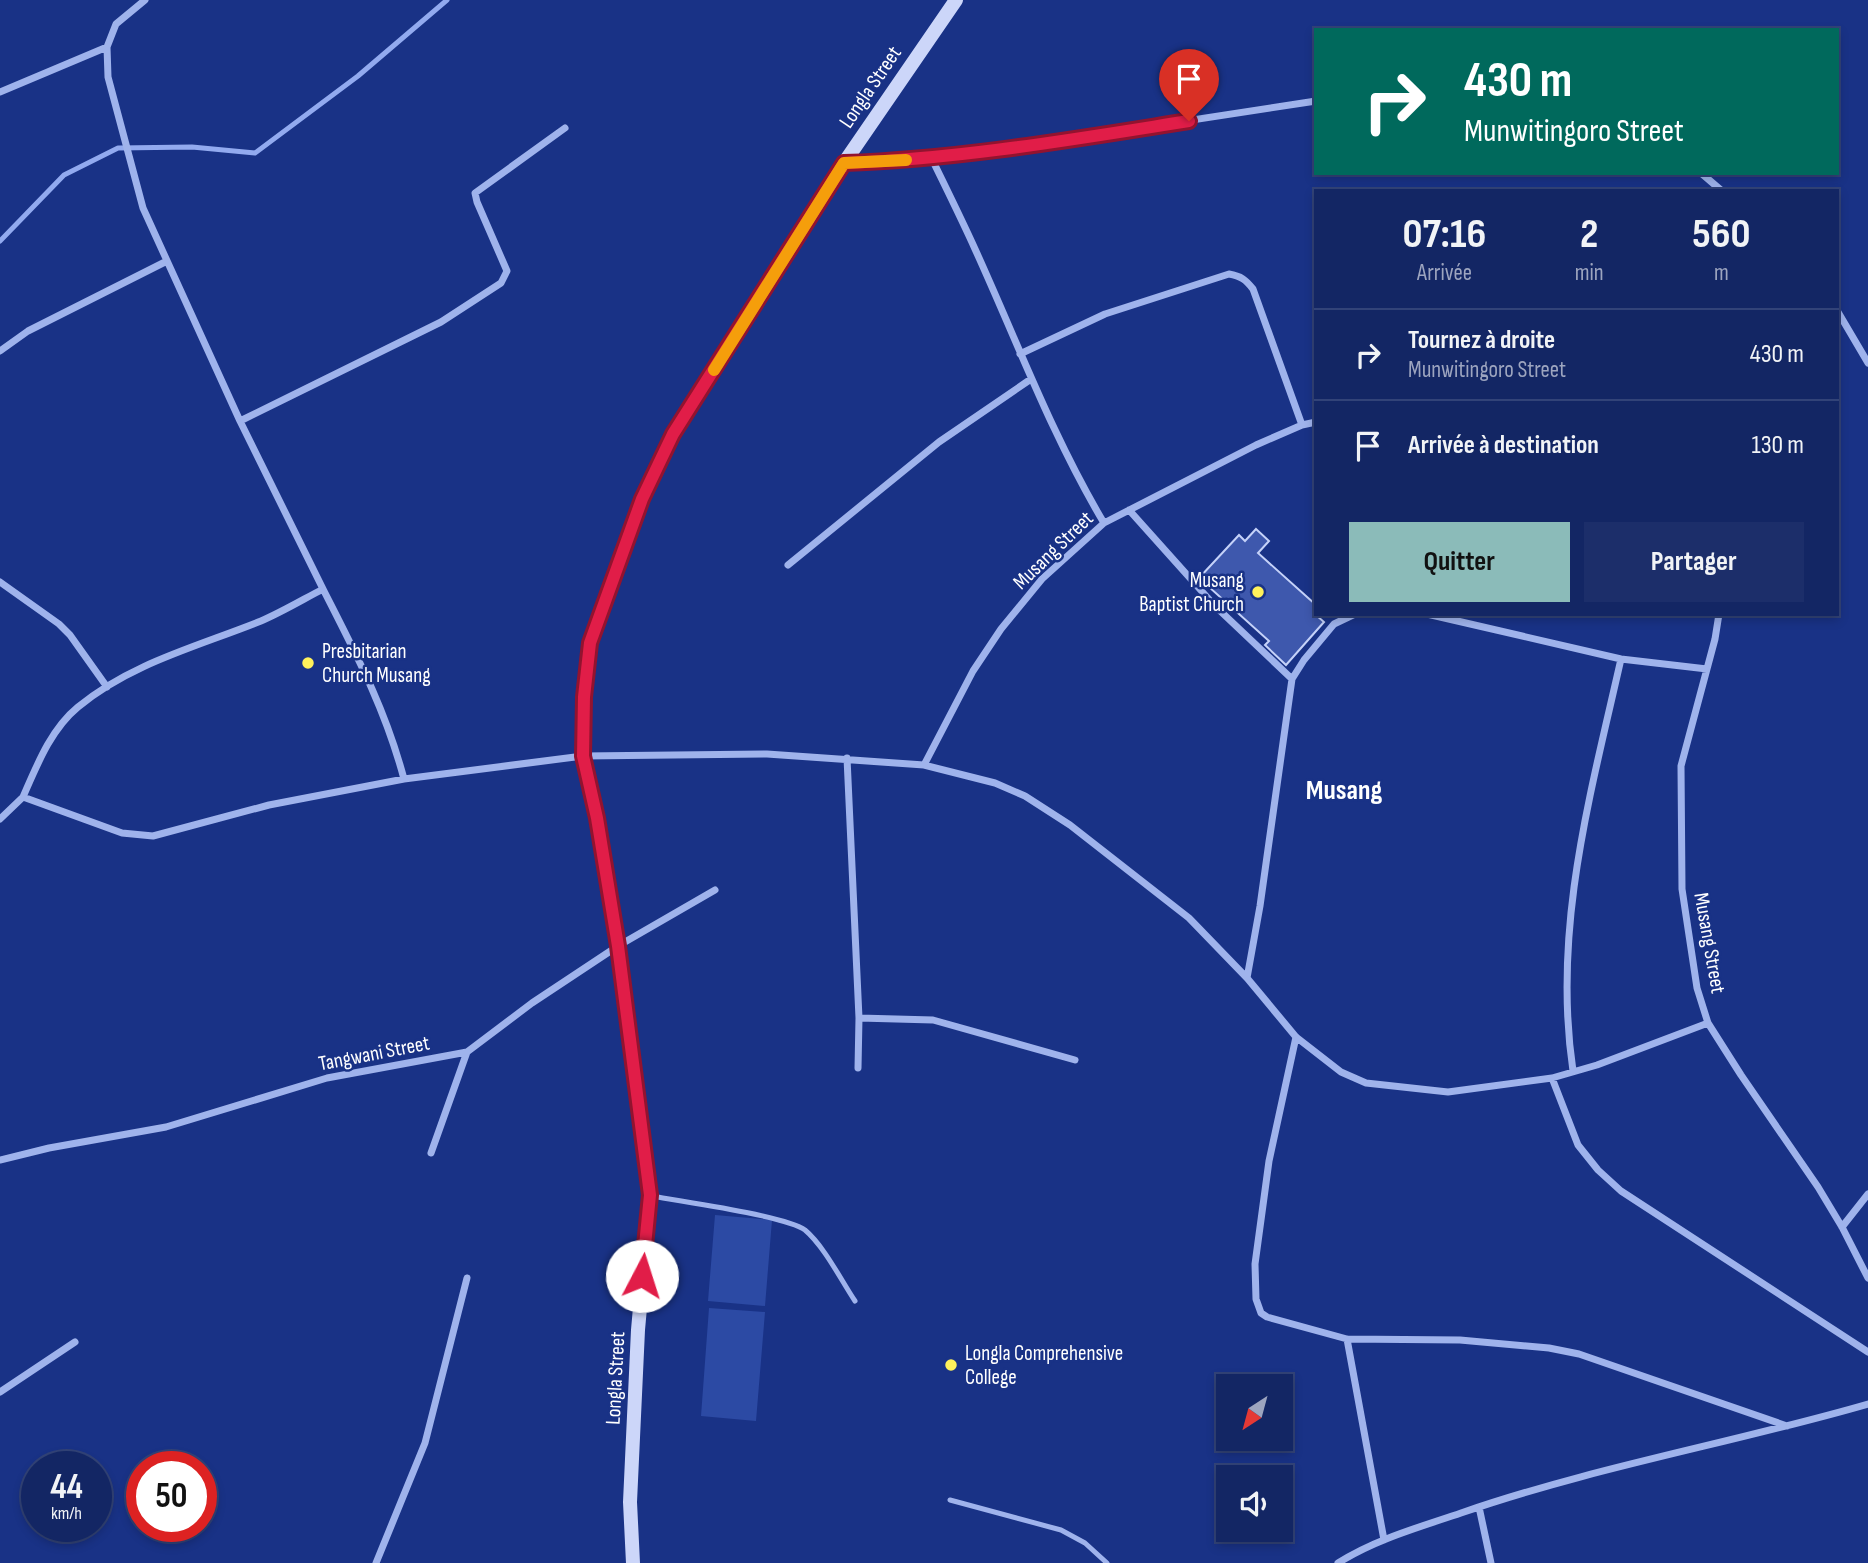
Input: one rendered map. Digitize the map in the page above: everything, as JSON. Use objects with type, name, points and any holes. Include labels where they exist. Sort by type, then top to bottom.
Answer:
[{"type":"main road","name":"Longla Street","points":[[633,1563],[630,1502],[637,1343],[650,1195],[618,946],[597,818],[583,756],[584,697],[590,643],[642,499],[673,434],[844,163],[956,0]]},
{"type":"street","points":[[145,0],[116,24],[107,47],[108,77],[143,208],[240,421],[370,681],[394,743],[404,779]]},
{"type":"street","points":[[0,92],[107,47]]},
{"type":"street","points":[[844,163],[931,157],[1083,138],[1314,102]]},
{"type":"street","points":[[240,421],[441,321],[501,283],[507,271],[475,193],[565,128]]},
{"type":"street","points":[[931,157],[975,249],[1031,379],[1083,488],[1104,523]]},
{"type":"street","points":[[1703,175],[1720,189]]},
{"type":"street","points":[[0,351],[28,331],[167,261]]},
{"type":"street","points":[[1020,354],[1105,314],[1229,274],[1237,275],[1245,279],[1253,289],[1302,425]]},
{"type":"street","points":[[1839,314],[1868,363]]},
{"type":"street","points":[[788,565],[939,442],[1031,379]]},
{"type":"street","name":"Musang Street","points":[[924,765],[973,671],[1001,629],[1042,579],[1104,523],[1256,445],[1314,422]]},
{"type":"street","points":[[1129,510],[1215,607],[1292,679]]},
{"type":"street","points":[[0,582],[70,635],[107,687]]},
{"type":"street","points":[[0,819],[23,797],[53,735],[77,708],[107,687],[181,649],[262,620],[323,589]]},
{"type":"street","points":[[1247,978],[1260,906],[1292,679],[1334,624],[1351,616]]},
{"type":"street","points":[[1436,616],[1621,659],[1707,668]]},
{"type":"street","name":"Musang Street","points":[[1719,616],[1681,766],[1682,889],[1697,988],[1709,1023],[1842,1227],[1868,1278]]},
{"type":"street","points":[[1573,1071],[1567,1030],[1572,891],[1582,831],[1621,659]]},
{"type":"street","points":[[23,797],[122,833],[153,836],[269,805],[404,779],[583,756],[767,754],[924,765],[995,783],[1025,796],[1070,825],[1189,918],[1247,978],[1296,1037],[1341,1072],[1366,1083],[1448,1092],[1552,1078],[1709,1023]]},
{"type":"street","points":[[847,758],[859,1018],[858,1068]]},
{"type":"street","name":"Tangwani Street","points":[[0,1160],[49,1148],[166,1127],[327,1078],[467,1052],[532,1003],[618,946],[715,890]]},
{"type":"street","points":[[859,1018],[933,1020],[1075,1060]]},
{"type":"street","points":[[1296,1037],[1269,1161],[1255,1264],[1256,1299],[1261,1313],[1347,1339],[1460,1340],[1549,1348],[1579,1354],[1787,1426]]},
{"type":"street","points":[[431,1153],[467,1052]]},
{"type":"street","points":[[1552,1078],[1578,1145],[1598,1170],[1621,1191],[1868,1352]]},
{"type":"street","points":[[1842,1227],[1868,1194]]},
{"type":"street","points":[[376,1563],[425,1443],[467,1278]]},
{"type":"street","points":[[1347,1339],[1384,1540]]},
{"type":"street","points":[[0,1392],[75,1342]]},
{"type":"street","points":[[1338,1563],[1384,1540],[1531,1489],[1868,1404]]},
{"type":"street","points":[[1479,1507],[1491,1563]]},
{"type":"lane","points":[[650,1195],[798,1226],[811,1236],[855,1301]]},
{"type":"lane","points":[[950,1500],[1061,1530],[1085,1543],[1107,1563]]},
{"type":"shaded area","points":[[715,1215],[772,1220],[765,1306],[708,1301]]},
{"type":"shaded area","points":[[709,1308],[765,1312],[756,1421],[701,1416]]},
{"type":"building","name":"Musang Baptist Church","points":[[1256,529],[1269,541],[1258,553],[1314,603],[1314,616],[1324,622],[1286,665],[1265,645],[1269,641],[1199,578],[1239,535],[1245,541]]},
{"type":"waterway","points":[[0,241],[64,175],[118,148],[192,147],[255,153],[358,76],[447,0]]},
{"type":"slow traffic","points":[[714,370],[844,163],[906,160]]},
{"type":"place","name":"Musang Baptist Church","points":[[1258,592]]},
{"type":"place","name":"Presbitarian Church Musang","points":[[308,663]]},
{"type":"place","name":"Longla Comprehensive College","points":[[951,1365]]},
{"type":"district","name":"Musang","points":[[1344,789]]},
{"type":"route","points":[[642,1276],[650,1195],[618,946],[597,818],[583,756],[584,697],[590,643],[642,499],[673,434],[844,163],[947,156],[1189,121]]}]
